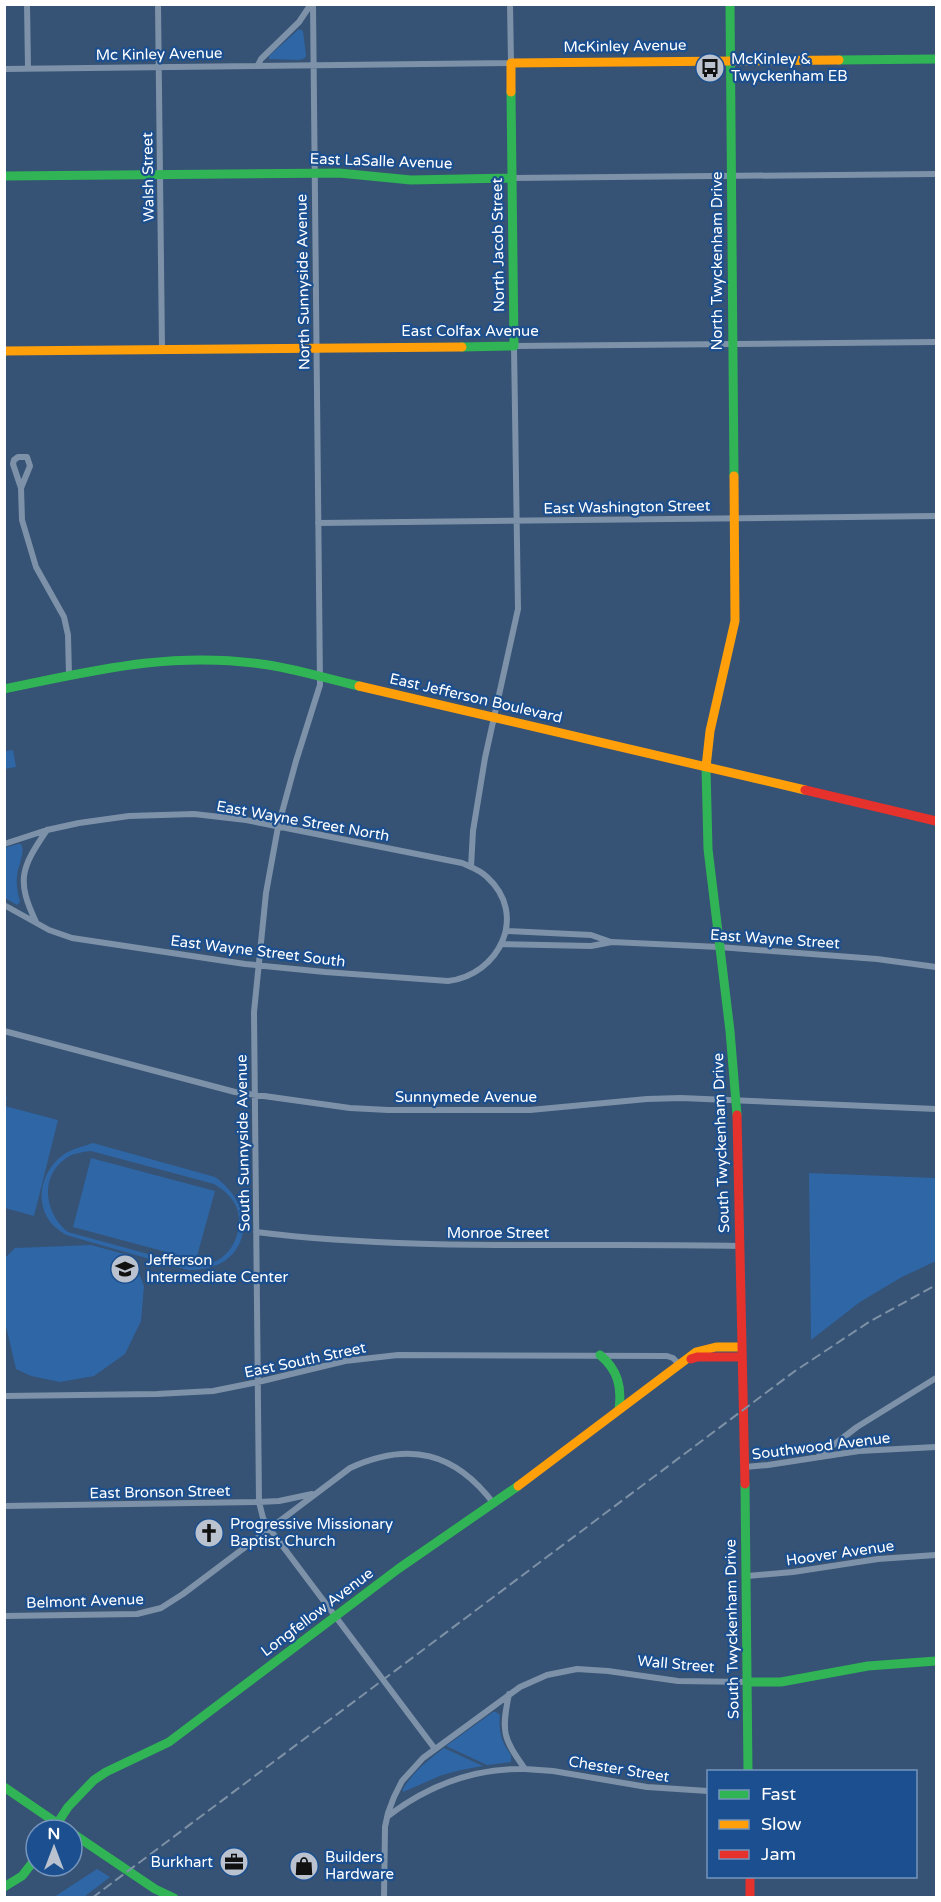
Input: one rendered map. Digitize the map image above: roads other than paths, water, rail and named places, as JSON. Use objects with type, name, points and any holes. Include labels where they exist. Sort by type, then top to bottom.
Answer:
[{"type":"street","points":[[27,4],[28,68]]},
{"type":"street","name":"Walsh Street","points":[[158,4],[162,349]]},
{"type":"street","points":[[258,65],[261,59],[299,22],[312,4]]},
{"type":"street","name":"North Sunnyside Avenue","points":[[312,4],[318,523]]},
{"type":"street","name":"North Jacob Street","points":[[471,867],[474,821],[517,616],[510,4]]},
{"type":"street","name":"North Twyckenham Drive","points":[[730,4],[735,518]]},
{"type":"street","name":"McKinley Avenue","points":[[314,64],[936,59]]},
{"type":"street","name":"Mc Kinley Avenue","points":[[4,69],[314,64]]},
{"type":"street","name":"East LaSalle Avenue","points":[[4,176],[350,173],[405,180],[936,174]]},
{"type":"street","name":"East Colfax Avenue","points":[[4,351],[936,342]]},
{"type":"street","points":[[21,488],[30,466],[27,457],[18,457],[13,464],[21,488],[22,520],[36,567],[64,617],[68,635],[69,675]]},
{"type":"street","name":"East Washington Street","points":[[318,523],[936,516]]},
{"type":"street","name":"South Twyckenham Drive","points":[[735,518],[735,621],[710,731],[707,768],[708,849],[737,1100],[747,1576],[748,1770]]},
{"type":"street","name":"South Sunnyside Avenue","points":[[318,523],[320,691],[296,761],[278,827],[266,893],[253,1030],[259,1502],[263,1518],[269,1528],[435,1749]]},
{"type":"street","name":"East Jefferson Boulevard","points":[[4,689],[129,664],[198,660],[263,664],[936,821]]},
{"type":"street","name":"East Wayne Street North","points":[[4,844],[47,830],[108,818],[172,814],[221,816],[462,863],[487,877],[500,894],[507,915],[502,944]]},
{"type":"street","points":[[37,924],[27,903],[23,881],[31,854],[47,830]]},
{"type":"street","name":"East Wayne Street South","points":[[4,905],[54,933],[72,938],[258,965],[325,972],[458,980],[476,972],[491,959],[502,944]]},
{"type":"street","name":"East Wayne Street","points":[[506,931],[591,935],[612,942]]},
{"type":"street","name":"East Wayne Street","points":[[502,944],[591,946],[612,942],[719,947],[878,959],[936,967]]},
{"type":"street","name":"Sunnymede Avenue","points":[[4,1031],[202,1085],[254,1096],[350,1108],[530,1110],[647,1099],[737,1100],[936,1109]]},
{"type":"street","name":"Monroe Street","points":[[256,1232],[329,1240],[416,1245],[740,1246]]},
{"type":"street","name":"Longfellow Avenue","points":[[62,1818],[81,1791],[94,1780],[169,1742],[398,1569],[494,1504],[696,1352],[706,1348],[741,1347]]},
{"type":"street","name":"East South Street","points":[[4,1396],[190,1394],[258,1382],[345,1360],[398,1355],[667,1356],[682,1363]]},
{"type":"street","points":[[600,1355],[618,1373],[621,1396],[619,1409]]},
{"type":"street","name":"Longfellow Avenue","points":[[682,1363],[697,1358],[742,1357]]},
{"type":"street","points":[[818,1457],[857,1427],[936,1378]]},
{"type":"street","name":"Southwood Avenue","points":[[745,1467],[881,1449],[936,1447]]},
{"type":"street","name":"Belmont Avenue","points":[[4,1616],[137,1614],[161,1608],[178,1598],[350,1468],[368,1460],[405,1454],[435,1458],[454,1466],[474,1480],[494,1504]]},
{"type":"street","name":"East Bronson Street","points":[[4,1506],[259,1502],[279,1501],[316,1493]]},
{"type":"street","name":"Hoover Avenue","points":[[747,1576],[785,1573],[878,1559],[936,1555]]},
{"type":"street","name":"Wall Street","points":[[384,1898],[384,1843],[387,1816],[402,1781],[423,1758],[509,1694],[534,1680],[577,1669],[678,1681],[781,1682],[868,1666],[936,1661]]},
{"type":"street","points":[[509,1694],[504,1730],[510,1748],[525,1769]]},
{"type":"street","name":"Chester Street","points":[[387,1816],[410,1799],[437,1786],[487,1772],[525,1769],[646,1787],[707,1791]]},
{"type":"street","points":[[4,1787],[44,1818]]},
{"type":"street","points":[[84,1841],[155,1889],[174,1898]]},
{"type":"street","points":[[4,1887],[24,1873]]},
{"type":"street","points":[[750,1878],[750,1898]]},
{"type":"railway","points":[[92,1898],[795,1371],[869,1322],[936,1285]]},
{"type":"place","name":"McKinley & Twyckenham EB","points":[[710,68]]},
{"type":"place","name":"Jefferson Intermediate Center","points":[[125,1269]]},
{"type":"place","name":"Progressive Missionary Baptist Church","points":[[209,1533]]},
{"type":"place","name":"Burkhart","points":[[234,1862]]},
{"type":"place","name":"Builders Hardware","points":[[304,1866]]}]
